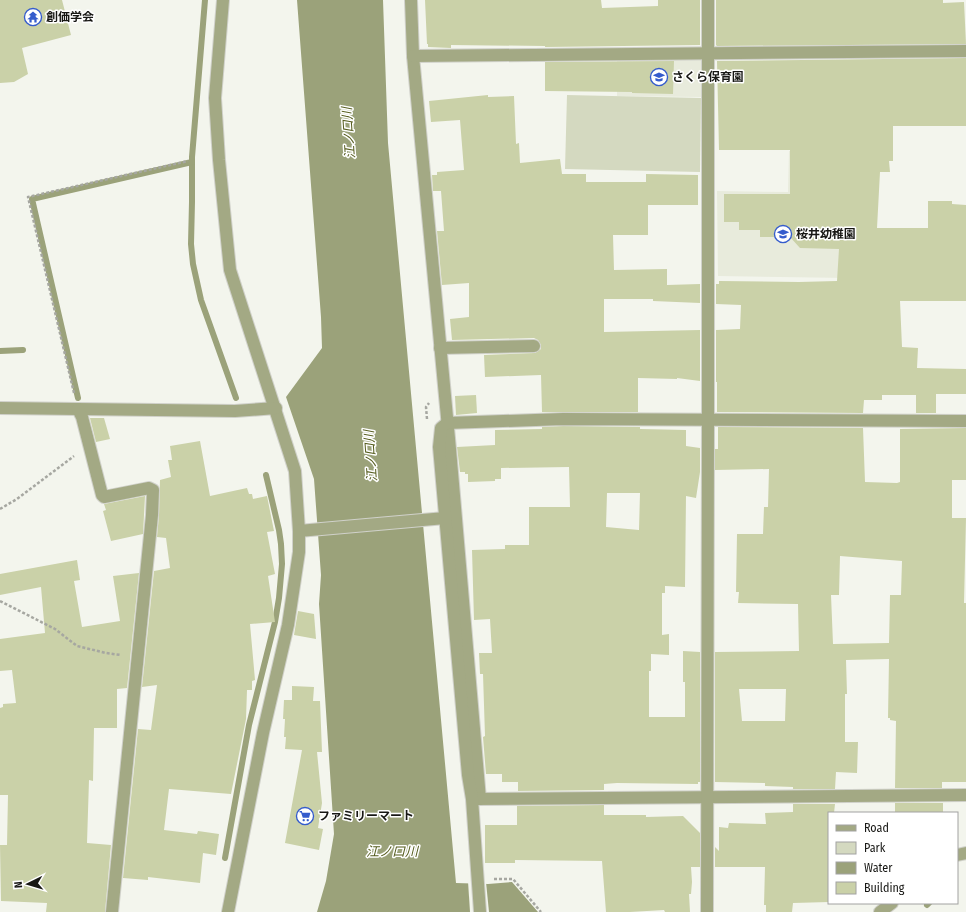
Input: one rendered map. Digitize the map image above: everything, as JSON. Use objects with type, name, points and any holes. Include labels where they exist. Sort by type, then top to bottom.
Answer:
[{"type":"street","points":[[223,0],[215,98],[219,160],[230,270],[276,408],[295,471],[299,531],[299,552],[288,625],[263,733],[228,912]]},
{"type":"street","points":[[411,0],[413,56],[448,423],[478,762],[476,799],[477,880],[480,912]]},
{"type":"street","points":[[707,912],[708,0]]},
{"type":"street","points":[[413,56],[966,51]]},
{"type":"street","points":[[440,348],[534,346]]},
{"type":"street","points":[[0,408],[235,410],[276,408]]},
{"type":"street","points":[[78,409],[82,417],[102,495],[104,497],[149,488],[153,490],[152,515],[112,912]]},
{"type":"street","points":[[476,799],[468,776],[439,447],[441,428],[448,423],[563,419],[966,421]]},
{"type":"street","points":[[299,531],[445,518]]},
{"type":"street","points":[[476,799],[966,795]]},
{"type":"street","points":[[880,912],[891,904]]},
{"type":"path","points":[[78,409],[28,196],[108,180],[188,161]]},
{"type":"path","points":[[0,509],[17,499],[89,445]]},
{"type":"path","points":[[0,600],[55,629],[77,646],[106,653],[137,656]]},
{"type":"path","points":[[477,880],[513,879],[541,912]]},
{"type":"shaded area","name":"さくら保育園","points":[[617,59],[701,59],[701,97],[617,96]]},
{"type":"shaded area","name":"桜井幼稚園","points":[[789,151],[821,151],[848,278],[718,276],[717,191],[788,192]]},
{"type":"green space","points":[[567,95],[701,98],[700,172],[565,169]]},
{"type":"water","name":"江ノ口川","points":[[297,0],[383,0],[388,143],[456,883],[488,884],[512,882],[538,912],[317,912],[326,881],[334,834],[319,604],[321,575],[314,479],[286,397],[322,348],[321,317]]},
{"type":"pier","points":[[468,881],[486,882],[489,912],[470,912]]},
{"type":"building","name":"創価学会","points":[[0,0],[62,0],[71,35],[22,48],[28,74],[14,82],[0,83]]},
{"type":"building","points":[[425,0],[601,0],[602,8],[658,6],[658,0],[700,0],[700,45],[545,47],[451,45],[451,48],[428,47]]},
{"type":"building","points":[[716,0],[943,0],[943,3],[964,2],[966,44],[717,46]]},
{"type":"building","points":[[966,58],[966,126],[893,126],[893,161],[889,161],[890,172],[880,172],[877,228],[928,228],[928,201],[952,201],[952,204],[966,205],[966,301],[900,301],[902,347],[918,348],[917,368],[966,369],[966,394],[936,394],[936,413],[916,413],[916,395],[882,395],[882,400],[864,400],[863,413],[717,412],[716,330],[740,329],[741,305],[716,304],[716,284],[719,284],[719,281],[837,281],[839,249],[800,248],[790,237],[760,237],[760,230],[739,230],[739,222],[724,222],[724,194],[790,194],[790,150],[719,150],[717,61]]},
{"type":"building","points":[[674,61],[673,94],[545,91],[545,62]]},
{"type":"building","points":[[488,95],[488,97],[514,96],[516,144],[519,143],[520,163],[560,159],[562,174],[586,174],[586,182],[646,182],[646,174],[698,175],[698,205],[648,205],[648,235],[613,235],[614,270],[667,269],[667,285],[700,284],[700,303],[653,301],[653,299],[604,299],[604,332],[700,330],[700,381],[677,378],[638,378],[638,412],[542,412],[541,375],[485,377],[484,355],[535,353],[541,349],[541,345],[538,340],[534,338],[452,340],[450,319],[469,317],[469,283],[442,285],[437,231],[444,231],[441,191],[433,191],[432,175],[437,175],[437,172],[464,170],[460,120],[431,122],[429,101]]},
{"type":"building","points":[[476,395],[477,413],[456,415],[455,396]]},
{"type":"building","points":[[90,418],[104,418],[110,439],[96,442]]},
{"type":"building","points":[[542,427],[640,427],[640,429],[686,430],[686,446],[700,448],[700,472],[696,498],[686,496],[685,587],[665,586],[665,593],[662,593],[662,635],[669,634],[669,655],[651,654],[651,671],[649,671],[649,717],[685,717],[683,651],[700,652],[700,782],[698,782],[698,784],[617,783],[604,784],[604,790],[518,791],[518,782],[502,782],[502,774],[486,774],[483,737],[485,736],[483,674],[480,674],[479,653],[492,653],[490,619],[474,620],[472,550],[505,549],[505,545],[529,545],[529,507],[570,507],[569,467],[501,468],[501,479],[495,479],[495,481],[468,482],[468,474],[465,474],[465,472],[460,472],[457,447],[495,445],[495,430],[542,429]],"holes":[[[607,493],[640,493],[639,530],[606,527]]]},
{"type":"building","points":[[718,427],[863,428],[865,482],[897,483],[900,482],[900,429],[966,428],[966,480],[952,480],[952,518],[966,518],[964,603],[966,603],[966,782],[942,782],[942,788],[895,788],[896,721],[888,718],[889,659],[846,660],[847,694],[845,694],[845,742],[858,742],[857,773],[836,772],[835,789],[793,789],[793,787],[765,786],[765,783],[715,782],[715,652],[799,651],[798,604],[738,603],[739,592],[736,592],[737,534],[763,534],[764,507],[768,507],[769,469],[715,470],[715,449],[718,449]],"holes":[[[840,556],[902,561],[901,595],[890,595],[889,643],[833,644],[831,595],[839,595]],[[739,689],[786,689],[785,721],[742,721]]]},
{"type":"building","points":[[200,441],[210,496],[247,488],[249,494],[252,494],[253,499],[267,496],[274,531],[267,532],[275,574],[268,576],[275,622],[250,624],[255,680],[252,681],[252,690],[247,690],[246,719],[231,794],[169,789],[164,830],[197,834],[198,831],[219,834],[216,855],[203,853],[200,883],[148,877],[148,880],[123,878],[138,729],[151,730],[157,685],[142,687],[154,571],[170,568],[166,538],[157,537],[160,480],[171,477],[168,460],[172,460],[170,446]]},
{"type":"building","points":[[145,496],[143,534],[111,541],[103,511],[106,510],[104,504]]},
{"type":"building","points":[[77,560],[80,580],[74,581],[82,627],[120,621],[113,576],[139,573],[127,688],[117,689],[117,728],[94,728],[93,781],[89,780],[87,843],[111,845],[105,912],[46,912],[47,903],[1,901],[0,845],[7,845],[8,795],[0,795],[0,708],[3,707],[3,704],[16,703],[12,670],[0,671],[0,639],[45,633],[41,587],[0,595],[0,574]]},
{"type":"building","points":[[298,611],[314,614],[316,639],[294,635]]},
{"type":"building","points":[[292,686],[314,687],[313,701],[320,701],[322,752],[317,752],[322,803],[318,828],[323,829],[319,850],[285,843],[302,750],[285,749],[285,719],[283,719],[284,700],[292,700]]},
{"type":"building","points":[[895,803],[943,803],[943,812],[895,812]]},
{"type":"building","points":[[793,804],[835,804],[834,812],[828,812],[828,902],[793,903],[792,912],[766,912],[766,905],[764,905],[765,867],[715,867],[715,847],[719,851],[719,827],[728,828],[729,823],[766,824],[765,813],[793,812]]},
{"type":"building","points":[[604,805],[604,815],[646,815],[646,817],[683,816],[700,833],[700,867],[691,867],[692,882],[691,894],[689,894],[690,912],[665,912],[664,910],[606,912],[602,861],[515,860],[515,863],[485,863],[485,825],[517,825],[517,806]]},
{"type":"waterway","points":[[205,0],[192,157],[191,244],[193,264],[201,300],[236,398]]},
{"type":"waterway","points":[[78,398],[32,199],[192,162]]},
{"type":"waterway","points":[[0,351],[23,350]]},
{"type":"waterway","points":[[225,858],[249,725],[275,622],[279,598],[282,564],[281,544],[266,475]]},
{"type":"place","name":"創価学会","points":[[33,17]]},
{"type":"place","name":"さくら保育園","points":[[659,77]]},
{"type":"place","name":"桜井幼稚園","points":[[783,234]]},
{"type":"place","name":"ファミリーマート","points":[[305,816]]}]
